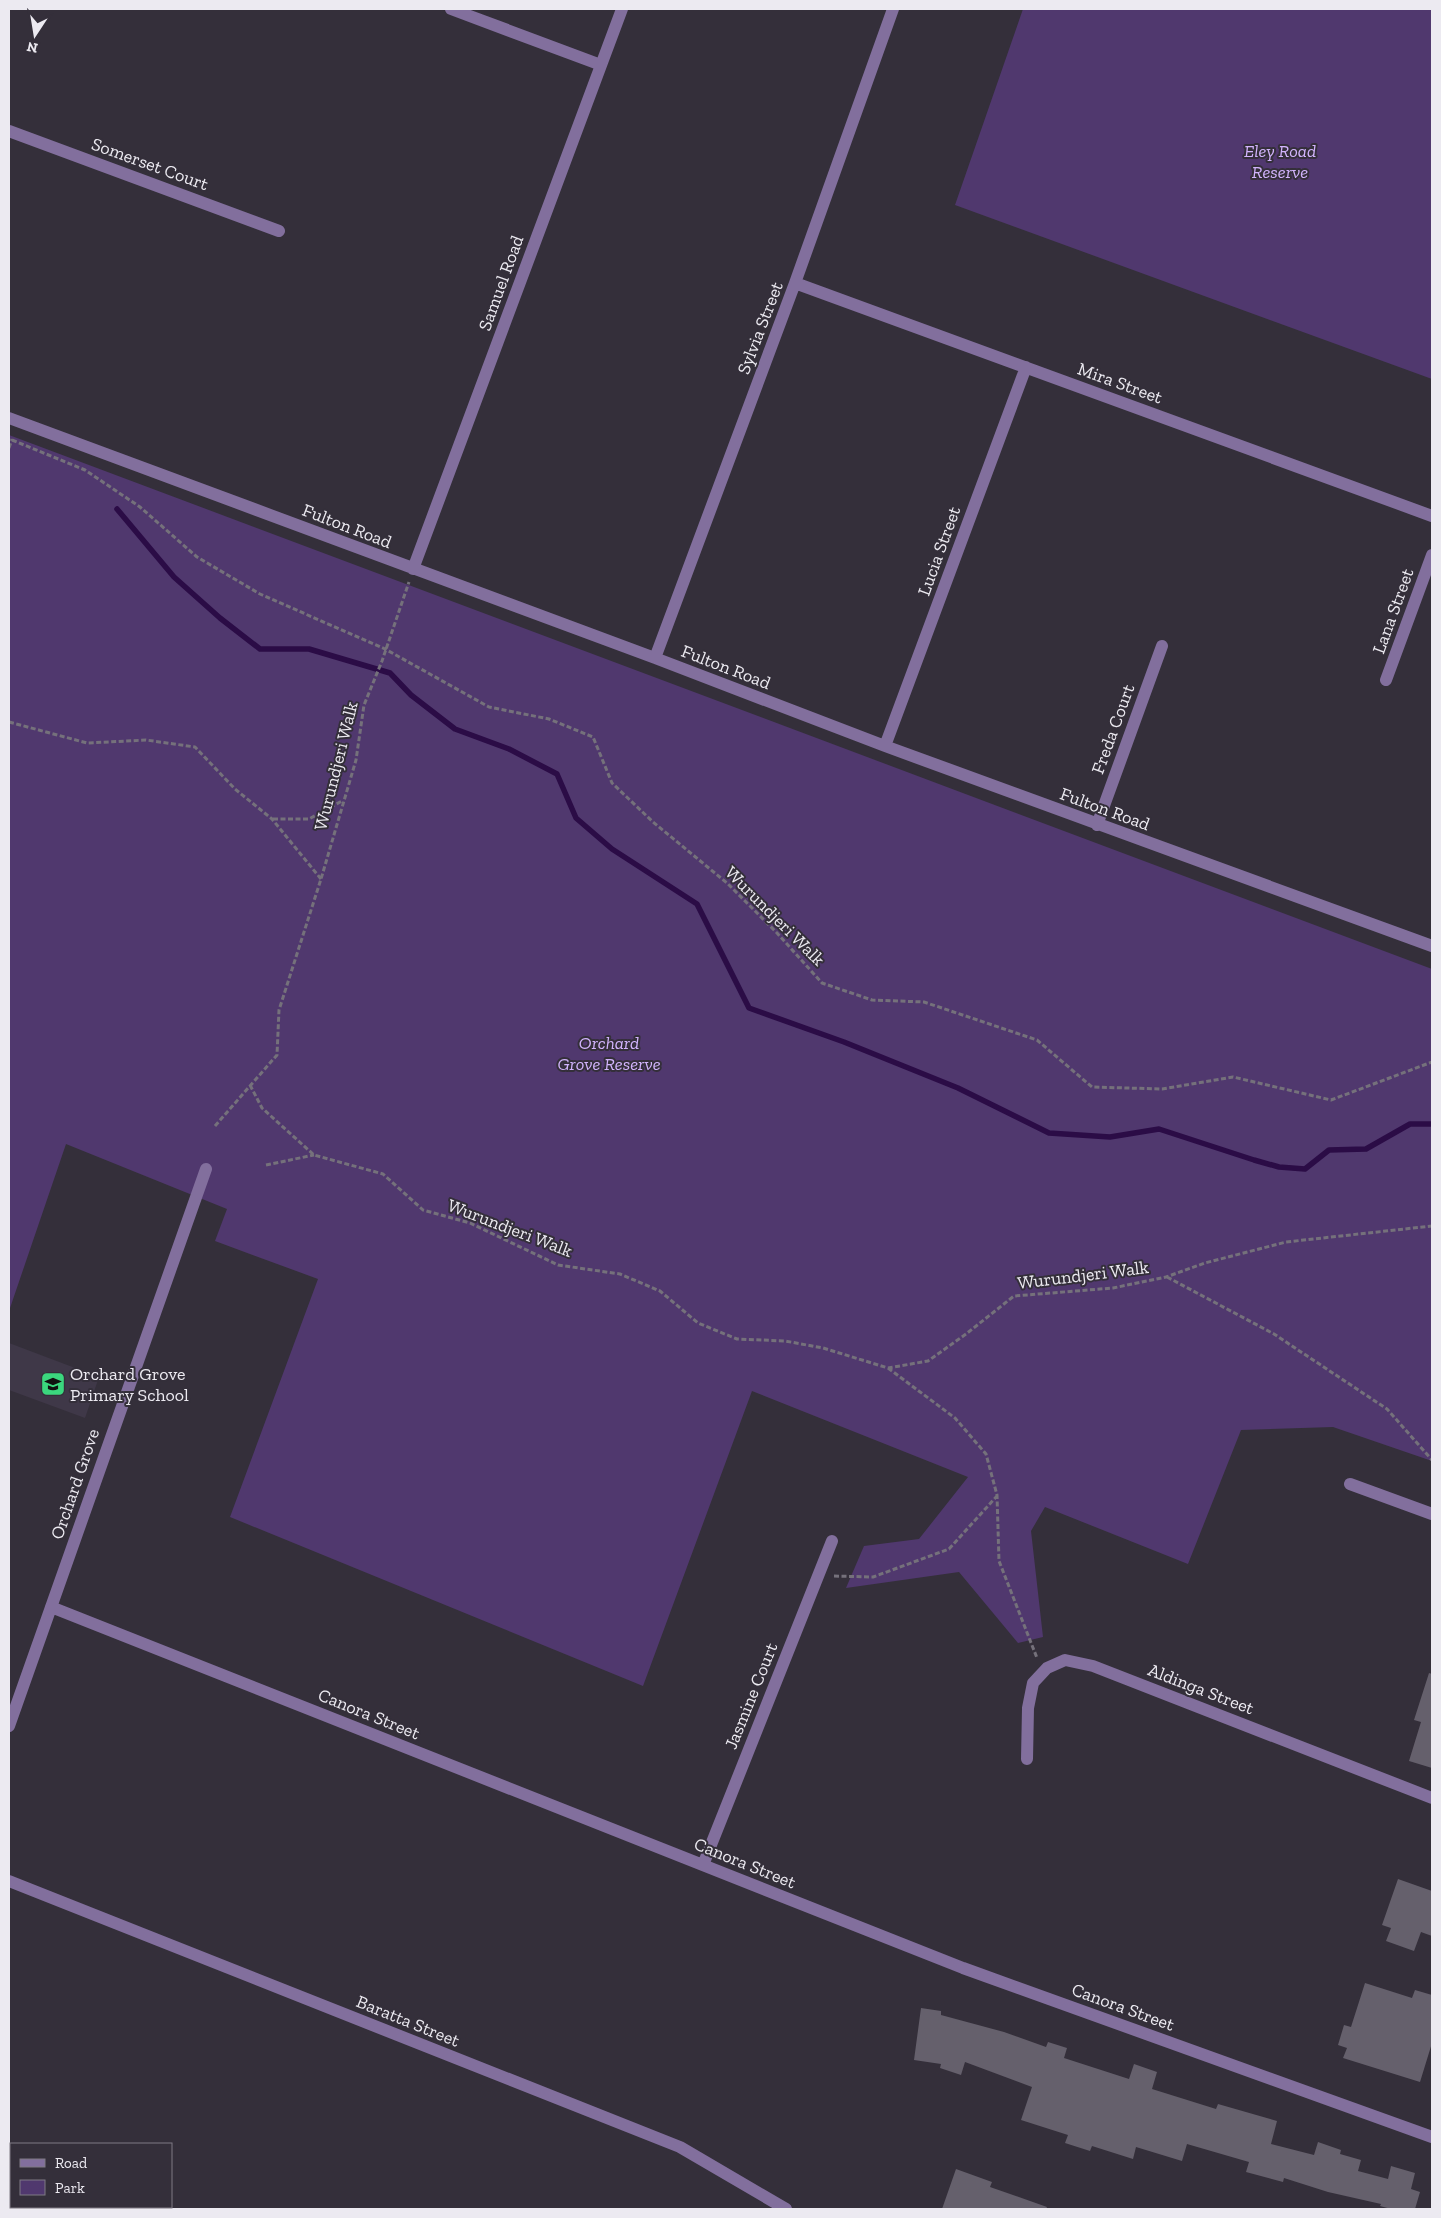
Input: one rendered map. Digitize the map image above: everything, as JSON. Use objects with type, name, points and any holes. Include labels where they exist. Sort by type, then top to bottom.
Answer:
[{"type":"street","points":[[450,9],[601,65]]},
{"type":"street","name":"Samuel Road","points":[[413,569],[622,9]]},
{"type":"street","name":"Sylvia Street","points":[[655,658],[796,283],[894,9]]},
{"type":"street","name":"Somerset Court","points":[[9,131],[279,231]]},
{"type":"street","name":"Mira Street","points":[[796,283],[1432,516]]},
{"type":"street","name":"Lucia Street","points":[[885,746],[1026,367]]},
{"type":"street","name":"Fulton Road","points":[[9,418],[655,658],[1097,825],[1432,946]]},
{"type":"street","name":"Lana Street","points":[[1386,680],[1432,555]]},
{"type":"street","name":"Freda Court","points":[[1097,825],[1162,646]]},
{"type":"street","name":"Orchard Grove","points":[[9,1726],[206,1169]]},
{"type":"street","points":[[1350,1484],[1432,1514]]},
{"type":"street","name":"Jasmine Court","points":[[703,1865],[832,1541]]},
{"type":"street","name":"Canora Street","points":[[51,1607],[963,1968],[1432,2137]]},
{"type":"street","name":"Aldinga Street","points":[[1042,1673],[1047,1668],[1065,1660],[1093,1666],[1432,1798]]},
{"type":"street","points":[[1027,1759],[1028,1708],[1032,1683],[1042,1673]]},
{"type":"street","name":"Baratta Street","points":[[9,1882],[680,2148],[786,2209]]},
{"type":"path","name":"Wurundjeri Walk","points":[[12,440],[85,470],[140,507],[197,557],[260,594],[385,649],[489,707],[549,719],[593,737],[612,783],[652,822],[727,884],[777,933],[822,983],[872,1000],[924,1002],[1037,1040],[1092,1086],[1162,1089],[1233,1077],[1331,1100],[1432,1062]]},
{"type":"path","name":"Wurundjeri Walk","points":[[413,569],[382,661],[364,705],[356,760],[342,801],[321,879],[279,1010],[276,1055],[250,1085],[262,1108],[314,1154],[383,1174],[423,1210],[470,1223],[558,1265],[620,1274],[660,1291],[698,1323],[738,1339],[785,1342],[823,1348],[888,1368],[928,1361],[1014,1296],[1113,1288],[1166,1277],[1205,1264],[1286,1242],[1432,1226]]},
{"type":"path","name":"Wurundjeri Walk","points":[[9,722],[87,743],[146,740],[195,747],[235,789],[272,819],[321,879]]},
{"type":"path","points":[[272,819],[309,819],[342,801]]},
{"type":"path","points":[[215,1126],[250,1085]]},
{"type":"path","points":[[266,1165],[314,1154]]},
{"type":"path","name":"Wurundjeri Walk","points":[[1166,1277],[1274,1334],[1387,1409],[1432,1460]]},
{"type":"path","points":[[888,1368],[955,1418],[986,1454],[997,1495],[999,1560],[1042,1673]]},
{"type":"path","points":[[818,1576],[873,1577],[949,1549],[997,1495]]},
{"type":"shaded area","name":"Orchard Grove Primary School","points":[[9,1343],[99,1377],[85,1418],[9,1390]]},
{"type":"green space","name":"Eley Road Reserve","points":[[1023,9],[1432,9],[1432,379],[955,205]]},
{"type":"green space","name":"Orchard Grove Reserve","points":[[9,435],[1432,969],[1432,1461],[1333,1427],[1241,1430],[1188,1564],[1045,1507],[1031,1531],[1043,1637],[1018,1643],[959,1572],[846,1588],[864,1546],[919,1539],[968,1477],[752,1391],[643,1686],[230,1517],[318,1279],[215,1241],[227,1209],[66,1144],[9,1311]]},
{"type":"building","points":[[1429,1673],[1432,1674],[1432,1768],[1409,1761],[1421,1722],[1414,1720]]},
{"type":"building","points":[[1398,1879],[1432,1891],[1432,1936],[1421,1932],[1414,1951],[1386,1941],[1391,1928],[1382,1925]]},
{"type":"building","points":[[1365,1983],[1412,1998],[1415,1990],[1432,1995],[1432,2043],[1420,2082],[1343,2058],[1347,2048],[1338,2045],[1344,2025],[1351,2027]]},
{"type":"building","points":[[921,2008],[941,2011],[941,2015],[1004,2032],[1046,2047],[1048,2042],[1067,2048],[1064,2058],[1129,2079],[1134,2064],[1157,2072],[1152,2089],[1216,2109],[1218,2104],[1277,2121],[1271,2144],[1314,2155],[1318,2142],[1341,2150],[1340,2154],[1361,2160],[1358,2171],[1388,2179],[1391,2166],[1415,2173],[1411,2189],[1420,2192],[1415,2209],[1391,2209],[1380,2206],[1381,2204],[1328,2192],[1284,2178],[1283,2182],[1246,2172],[1249,2162],[1187,2144],[1182,2161],[1136,2147],[1133,2159],[1092,2146],[1090,2151],[1065,2143],[1068,2135],[1021,2120],[1032,2087],[965,2062],[961,2075],[940,2068],[941,2064],[914,2060]]},
{"type":"building","points":[[956,2169],[992,2182],[990,2187],[1047,2207],[1046,2209],[942,2209]]},
{"type":"waterway","points":[[117,509],[174,577],[220,618],[260,649],[309,649],[390,673],[411,695],[455,729],[509,749],[557,774],[576,818],[612,849],[697,904],[749,1008],[844,1042],[958,1088],[1049,1133],[1110,1137],[1159,1129],[1279,1167],[1305,1169],[1329,1150],[1366,1149],[1410,1124],[1432,1124]]},
{"type":"place","name":"Orchard Grove Primary School","points":[[53,1384]]}]
